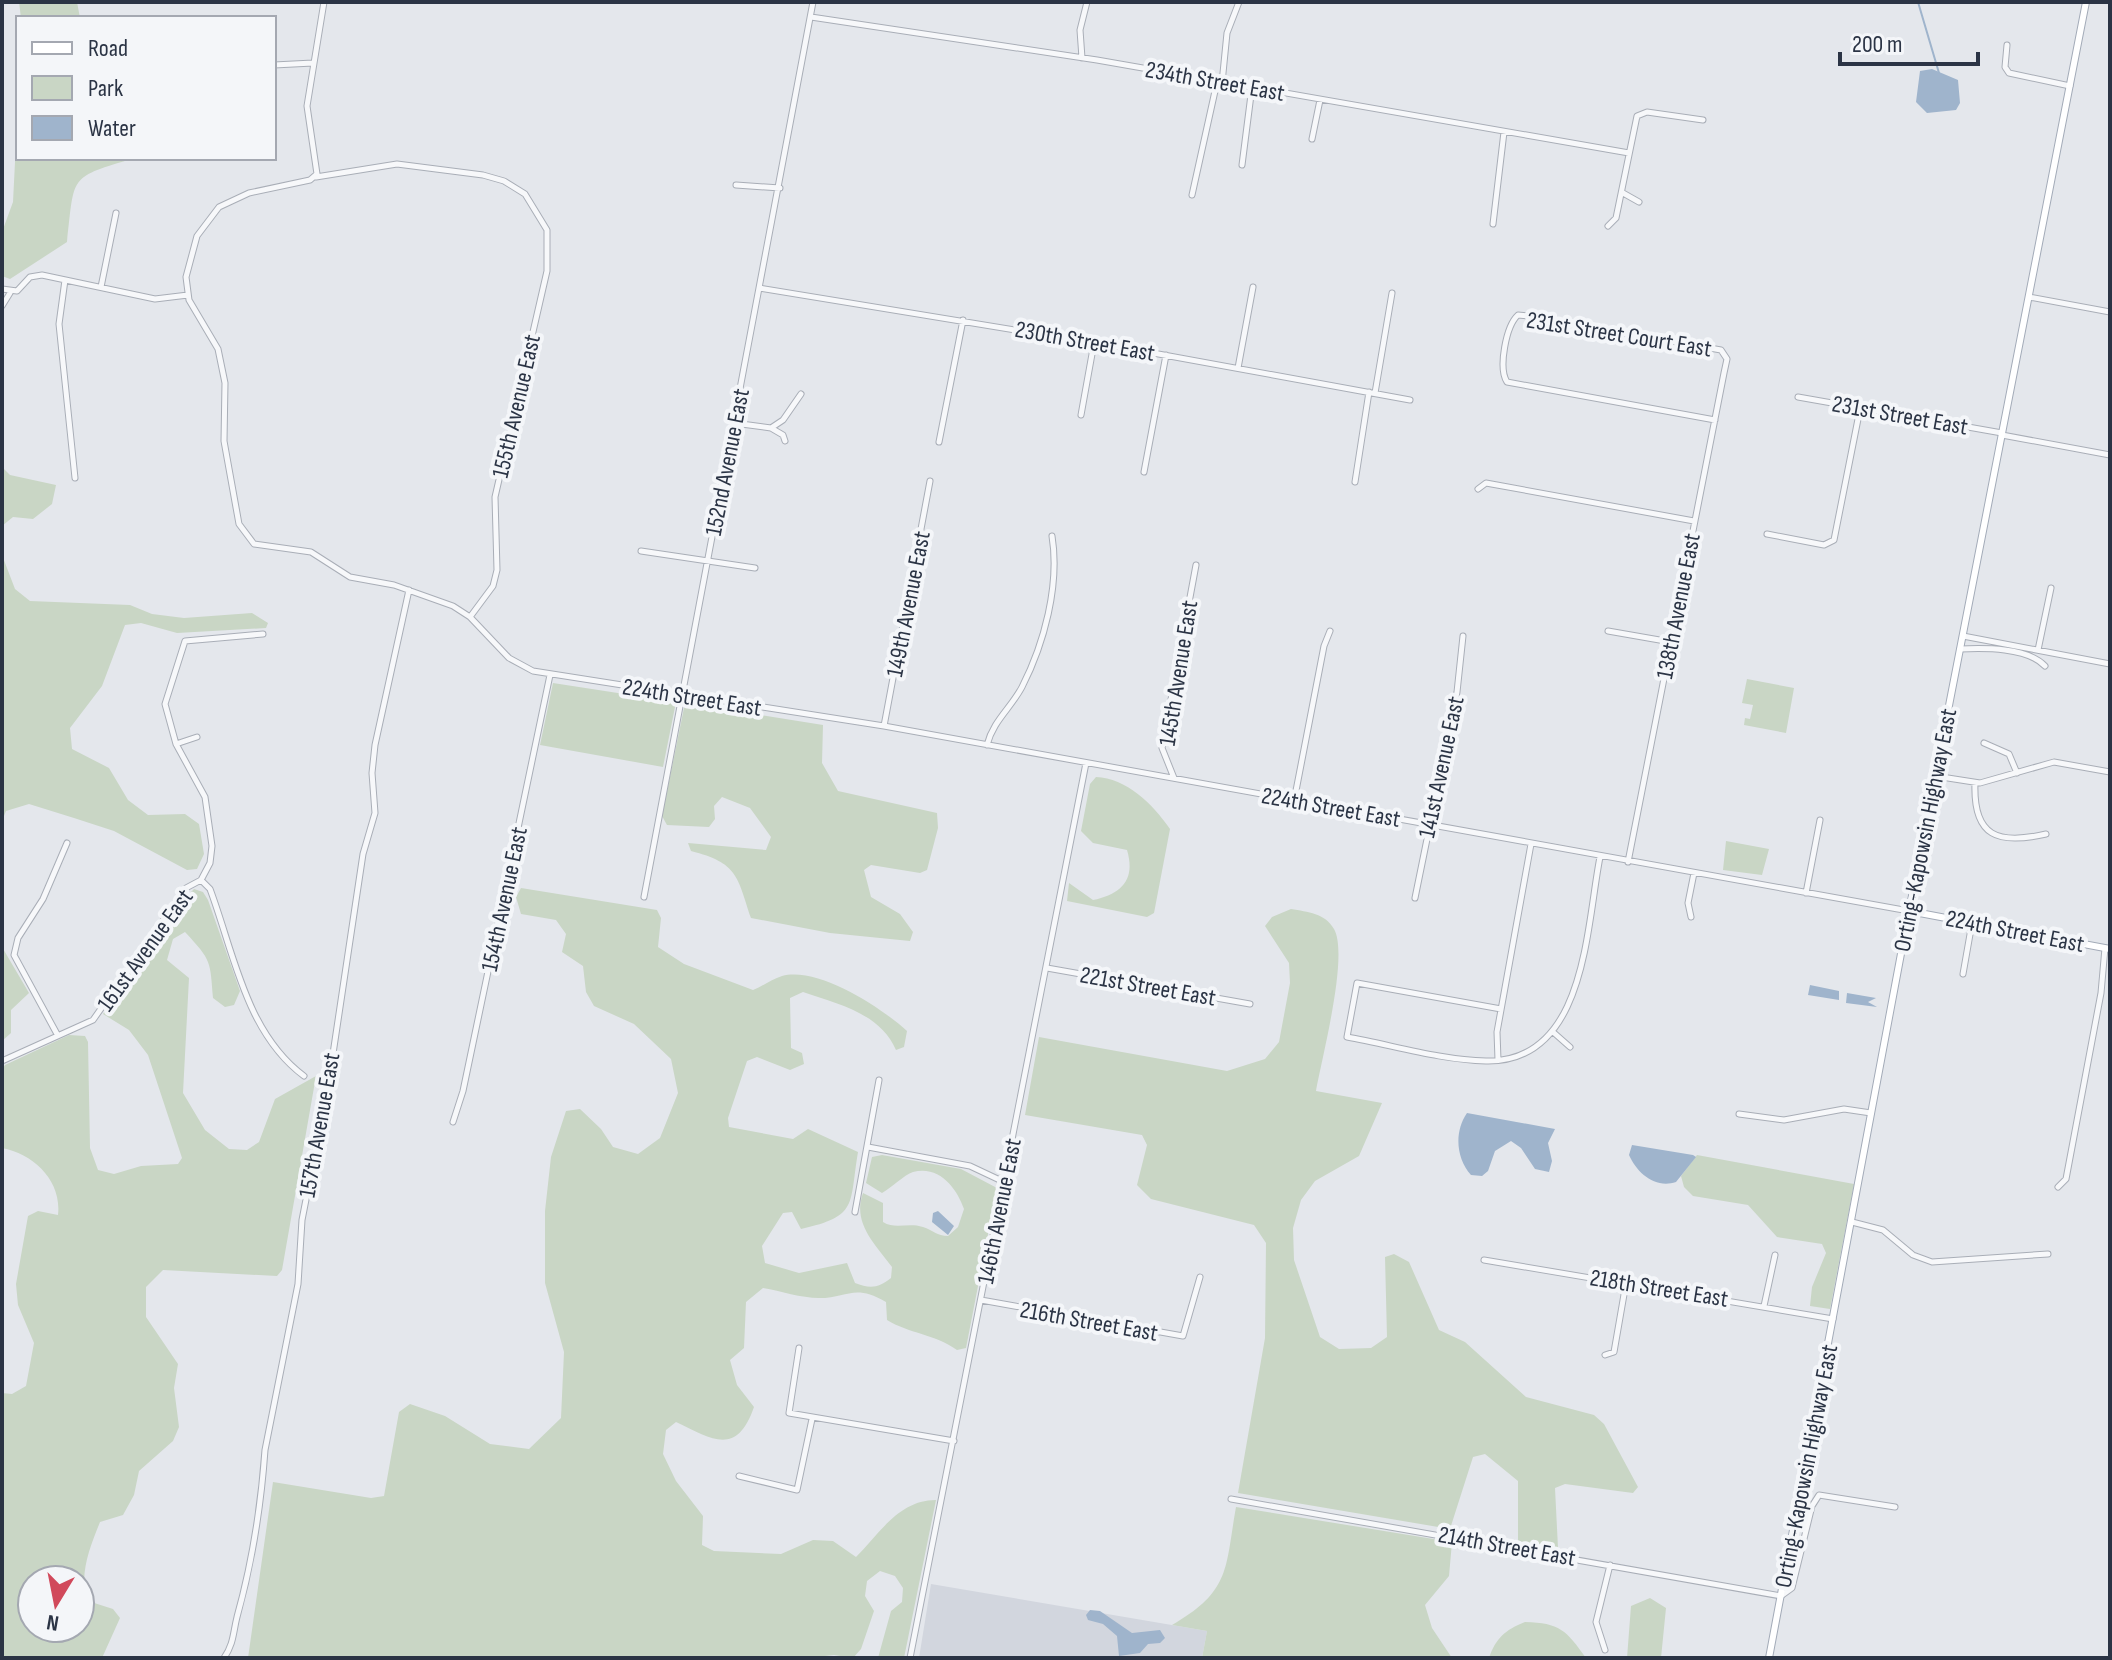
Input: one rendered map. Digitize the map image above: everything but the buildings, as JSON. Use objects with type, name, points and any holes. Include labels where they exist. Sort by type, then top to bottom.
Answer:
[{"type":"main road","name":"Orting-Kapowsin Highway East","points":[[1769,1658],[1909,911],[2086,2]]},
{"type":"main road","name":"224th Street East","points":[[1909,911],[2108,948]]},
{"type":"street","points":[[2,306],[10,293],[34,276],[155,299],[188,295],[186,277],[192,253],[213,212],[241,195],[315,177],[318,164],[307,109],[324,2]]},
{"type":"street","points":[[811,17],[813,2]]},
{"type":"street","points":[[1082,58],[1080,30],[1087,2]]},
{"type":"street","points":[[1192,195],[1220,82],[1227,33],[1239,2]]},
{"type":"street","name":"152nd Avenue East","points":[[644,897],[811,17]]},
{"type":"street","name":"234th Street East","points":[[811,17],[1082,58],[1629,153]]},
{"type":"street","points":[[2007,45],[2005,67],[2009,73],[2070,86]]},
{"type":"street","points":[[276,65],[313,63]]},
{"type":"street","points":[[1242,165],[1252,87]]},
{"type":"street","points":[[1312,139],[1320,100]]},
{"type":"street","points":[[1608,226],[1616,218],[1639,114],[1647,112],[1703,120]]},
{"type":"street","points":[[1493,224],[1504,132]]},
{"type":"street","name":"155th Avenue East","points":[[315,177],[384,165],[408,165],[494,178],[525,194],[542,217],[549,254],[495,497],[497,570],[493,586],[470,617]]},
{"type":"street","points":[[736,185],[780,188]]},
{"type":"street","points":[[1622,192],[1627,199],[1639,202]]},
{"type":"street","points":[[101,287],[116,213]]},
{"type":"street","points":[[65,280],[59,324],[75,478]]},
{"type":"street","points":[[1238,368],[1253,287]]},
{"type":"street","name":"230th Street East","points":[[759,288],[963,320],[1410,400]]},
{"type":"street","points":[[2,289],[10,293]]},
{"type":"street","points":[[1355,482],[1392,293]]},
{"type":"street","name":"224th Street East","points":[[188,295],[218,349],[225,383],[224,441],[239,524],[244,535],[262,546],[311,552],[350,577],[409,590],[453,606],[470,617],[515,662],[550,675],[884,726],[1909,911]]},
{"type":"street","points":[[2029,297],[2110,312]]},
{"type":"street","name":"231st Street Court East","points":[[1715,420],[1505,380],[1506,348],[1510,324],[1515,318],[1530,316],[1724,352]]},
{"type":"street","points":[[939,442],[963,320]]},
{"type":"street","points":[[1081,415],[1094,343]]},
{"type":"street","name":"138th Avenue East","points":[[1628,862],[1726,363],[1724,352]]},
{"type":"street","points":[[1144,472],[1166,355]]},
{"type":"street","points":[[771,428],[781,423],[801,394]]},
{"type":"street","name":"231st Street East","points":[[1798,397],[2110,455]]},
{"type":"street","points":[[1767,534],[1824,545],[1833,542],[1860,409]]},
{"type":"street","points":[[734,423],[771,428],[784,438],[786,428],[781,423]]},
{"type":"street","name":"149th Avenue East","points":[[884,726],[930,481]]},
{"type":"street","points":[[1478,489],[1486,483],[1694,521]]},
{"type":"street","points":[[987,745],[995,724],[1016,697],[1038,652],[1055,566],[1052,536]]},
{"type":"street","points":[[641,551],[755,568]]},
{"type":"street","name":"145th Avenue East","points":[[1174,779],[1162,748],[1196,565]]},
{"type":"street","points":[[2038,650],[2051,588]]},
{"type":"street","name":"157th Avenue East","points":[[224,1658],[234,1644],[237,1618],[246,1596],[264,1479],[265,1450],[300,1269],[302,1220],[328,1087],[363,854],[375,813],[372,773],[375,745],[409,590]]},
{"type":"street","points":[[1294,801],[1324,646],[1330,631]]},
{"type":"street","points":[[1608,631],[1671,642]]},
{"type":"street","points":[[263,634],[183,642],[165,700],[176,744],[205,797],[212,846],[210,863],[201,880],[210,889],[249,999],[265,1034],[290,1066],[304,1076]]},
{"type":"street","name":"141st Avenue East","points":[[1415,898],[1457,692],[1463,636]]},
{"type":"street","points":[[1963,636],[2110,664]]},
{"type":"street","points":[[1960,649],[2019,654],[2037,659],[2045,666]]},
{"type":"street","name":"154th Avenue East","points":[[453,1122],[469,1062],[550,675]]},
{"type":"street","points":[[176,744],[197,737]]},
{"type":"street","points":[[1984,743],[2009,754],[2017,773]]},
{"type":"street","points":[[1935,776],[1975,783],[2054,762],[2110,772]]},
{"type":"street","name":"146th Avenue East","points":[[910,1658],[1086,763]]},
{"type":"street","points":[[1975,783],[1977,813],[1997,838],[2013,841],[2046,834]]},
{"type":"street","points":[[1806,893],[1820,820]]},
{"type":"street","points":[[57,1034],[14,955],[18,938],[43,899],[67,843]]},
{"type":"street","points":[[1498,1060],[1496,1042],[1501,1009],[1531,844]]},
{"type":"street","points":[[1501,1009],[1357,983],[1347,1037],[1479,1060],[1498,1060],[1527,1052],[1553,1032],[1574,993],[1600,857]]},
{"type":"street","points":[[1691,917],[1688,903],[1694,873]]},
{"type":"street","name":"161st Avenue East","points":[[2,1061],[96,1017],[118,980],[186,888],[201,880]]},
{"type":"street","points":[[1963,974],[1972,923]]},
{"type":"street","points":[[2058,1187],[2066,1179],[2108,948]]},
{"type":"street","name":"221st Street East","points":[[1047,968],[1250,1004]]},
{"type":"street","points":[[1553,1032],[1570,1047]]},
{"type":"street","points":[[855,1212],[879,1080]]},
{"type":"street","points":[[1739,1114],[1784,1120],[1844,1109],[1872,1113]]},
{"type":"street","points":[[868,1147],[970,1166],[1004,1182]]},
{"type":"street","points":[[1852,1222],[1883,1230],[1913,1255],[1932,1262],[2048,1254]]},
{"type":"street","points":[[1764,1306],[1775,1255]]},
{"type":"street","name":"218th Street East","points":[[1484,1260],[1834,1319]]},
{"type":"street","name":"216th Street East","points":[[981,1300],[1183,1336],[1200,1277]]},
{"type":"street","points":[[1605,1355],[1614,1352],[1626,1283]]},
{"type":"street","points":[[799,1348],[788,1412],[812,1419],[954,1441]]},
{"type":"street","points":[[739,1476],[797,1490],[812,1419]]},
{"type":"street","points":[[1781,1596],[1792,1588],[1812,1506],[1819,1495],[1895,1507]]},
{"type":"street","name":"214th Street East","points":[[1231,1499],[1781,1596]]},
{"type":"street","points":[[1605,1650],[1596,1622],[1610,1565]]},
{"type":"shaded area","points":[[931,1584],[1207,1631],[1202,1658],[919,1658]]},
{"type":"green space","points":[[19,2],[77,2],[80,16],[21,16]]},
{"type":"green space","points":[[16,142],[16,160],[129,160],[97,170],[79,182],[74,191],[67,242],[10,279],[2,276],[2,232],[13,202]]},
{"type":"green space","points":[[2,467],[10,475],[56,485],[52,504],[33,519],[13,517],[2,526]]},
{"type":"green space","points":[[2,555],[15,589],[30,601],[130,605],[152,614],[184,618],[252,613],[268,623],[266,628],[177,633],[141,623],[125,625],[102,686],[70,728],[72,749],[109,768],[128,800],[148,815],[185,814],[199,824],[204,854],[197,869],[187,870],[114,831],[29,804],[6,811],[2,821]]},
{"type":"green space","points":[[1747,679],[1794,688],[1786,733],[1744,725],[1745,718],[1750,719],[1753,705],[1742,703]]},
{"type":"green space","points":[[553,683],[676,702],[663,767],[540,745]]},
{"type":"green space","points":[[685,703],[823,725],[822,763],[838,791],[937,813],[938,828],[927,870],[920,873],[871,865],[864,870],[871,897],[900,914],[913,932],[910,941],[830,933],[751,918],[733,873],[718,861],[691,851],[688,843],[766,850],[771,837],[750,808],[722,797],[714,806],[715,819],[709,827],[667,825],[662,816]]},
{"type":"green space","points":[[1096,777],[1118,782],[1138,794],[1170,829],[1154,913],[1147,917],[1067,901],[1069,883],[1093,900],[1111,894],[1128,877],[1127,850],[1093,843],[1081,831],[1090,784]]},
{"type":"green space","points":[[1726,841],[1769,849],[1762,875],[1723,870]]},
{"type":"green space","points":[[521,888],[657,910],[661,918],[658,947],[684,964],[753,990],[782,976],[813,977],[849,991],[907,1031],[904,1047],[896,1050],[889,1037],[869,1019],[844,1006],[803,992],[790,998],[791,1048],[802,1053],[804,1064],[790,1070],[757,1057],[747,1061],[728,1118],[729,1127],[793,1139],[808,1129],[858,1152],[848,1206],[833,1219],[801,1229],[792,1212],[783,1213],[762,1246],[765,1263],[799,1273],[847,1263],[855,1283],[878,1286],[887,1281],[891,1278],[892,1267],[863,1224],[860,1204],[863,1193],[883,1203],[883,1222],[888,1224],[918,1226],[948,1236],[958,1227],[964,1209],[946,1180],[931,1172],[913,1172],[882,1193],[866,1183],[872,1157],[882,1155],[961,1169],[997,1188],[966,1348],[957,1350],[887,1320],[886,1302],[866,1293],[812,1298],[763,1288],[746,1302],[744,1348],[730,1360],[737,1385],[754,1407],[740,1433],[722,1440],[676,1422],[666,1430],[663,1454],[676,1481],[703,1516],[702,1545],[714,1551],[781,1554],[813,1540],[833,1541],[856,1557],[901,1512],[923,1501],[936,1500],[904,1658],[878,1658],[891,1611],[902,1602],[903,1588],[895,1576],[880,1571],[867,1581],[865,1596],[874,1611],[861,1649],[853,1658],[834,1655],[807,1658],[248,1658],[273,1482],[371,1498],[384,1496],[399,1412],[410,1404],[445,1416],[490,1444],[529,1449],[561,1418],[564,1352],[545,1283],[545,1211],[551,1157],[566,1111],[580,1109],[601,1129],[613,1147],[638,1154],[660,1138],[678,1093],[671,1059],[634,1024],[594,1006],[586,992],[583,966],[562,952],[566,934],[556,920],[521,914],[516,897]]},
{"type":"green space","points":[[194,889],[203,892],[208,900],[240,991],[234,1005],[225,1007],[213,998],[210,969],[205,956],[185,932],[173,939],[167,960],[189,978],[183,1093],[205,1130],[229,1149],[247,1150],[259,1142],[275,1099],[316,1076],[282,1270],[277,1276],[163,1270],[146,1287],[146,1317],[178,1364],[174,1388],[179,1427],[173,1441],[139,1471],[134,1495],[123,1515],[100,1522],[87,1564],[16,1564],[16,1644],[96,1644],[96,1604],[113,1609],[120,1618],[102,1658],[2,1658],[2,1393],[12,1394],[26,1386],[34,1343],[18,1305],[16,1284],[28,1216],[38,1211],[58,1215],[58,1203],[44,1171],[25,1156],[2,1148],[2,1070],[5,1065],[69,1035],[85,1036],[88,1042],[90,1148],[98,1170],[114,1174],[141,1166],[178,1164],[182,1158],[148,1055],[129,1030],[103,1014],[178,905]]},
{"type":"green space","points":[[1291,909],[1316,914],[1326,920],[1334,929],[1338,942],[1336,983],[1316,1091],[1382,1103],[1359,1156],[1315,1181],[1301,1200],[1293,1228],[1294,1260],[1320,1337],[1339,1349],[1371,1348],[1387,1337],[1385,1257],[1394,1254],[1409,1262],[1439,1330],[1465,1342],[1526,1397],[1594,1415],[1604,1424],[1638,1487],[1633,1493],[1565,1484],[1555,1488],[1558,1548],[1518,1541],[1518,1481],[1485,1454],[1473,1457],[1450,1529],[1238,1493],[1265,1338],[1266,1243],[1254,1225],[1151,1199],[1137,1185],[1147,1145],[1142,1135],[1025,1115],[1039,1037],[1227,1071],[1265,1059],[1279,1042],[1290,983],[1289,963],[1265,926],[1272,917]]},
{"type":"green space","points":[[2,947],[29,993],[11,1010],[11,1033],[2,1041]]},
{"type":"green space","points":[[1697,1155],[1854,1184],[1830,1309],[1810,1306],[1812,1287],[1826,1253],[1822,1244],[1777,1237],[1748,1205],[1693,1196],[1684,1187],[1681,1176]]},
{"type":"green space","points":[[1236,1507],[1452,1542],[1449,1576],[1425,1605],[1432,1628],[1452,1658],[1202,1658],[1207,1631],[1172,1625],[1191,1613],[1215,1589],[1226,1563]]},
{"type":"green space","points":[[1650,1598],[1666,1608],[1661,1658],[1627,1658],[1631,1606]]},
{"type":"green space","points":[[1525,1622],[1546,1624],[1561,1630],[1586,1658],[1489,1658],[1502,1636]]},
{"type":"water","points":[[1932,69],[1958,80],[1960,103],[1956,110],[1927,113],[1916,102],[1920,71]]},
{"type":"water","points":[[1810,985],[1839,991],[1839,1000],[1808,995]]},
{"type":"water","points":[[1847,993],[1876,998],[1868,1002],[1877,1007],[1846,1003]]},
{"type":"water","points":[[1467,1113],[1555,1129],[1548,1143],[1552,1161],[1549,1172],[1535,1169],[1521,1148],[1511,1141],[1495,1151],[1488,1171],[1482,1176],[1471,1175],[1462,1161],[1458,1145],[1460,1128]]},
{"type":"water","points":[[1632,1145],[1696,1157],[1676,1182],[1661,1183],[1648,1178],[1637,1168],[1629,1155]]},
{"type":"water","points":[[938,1211],[954,1226],[948,1235],[932,1222],[933,1213]]},
{"type":"water","points":[[1090,1610],[1100,1611],[1132,1633],[1160,1630],[1165,1638],[1160,1643],[1148,1644],[1140,1653],[1119,1656],[1117,1636],[1103,1624],[1088,1620],[1086,1615]]},
{"type":"waterway","points":[[1918,2],[1939,73]]}]
